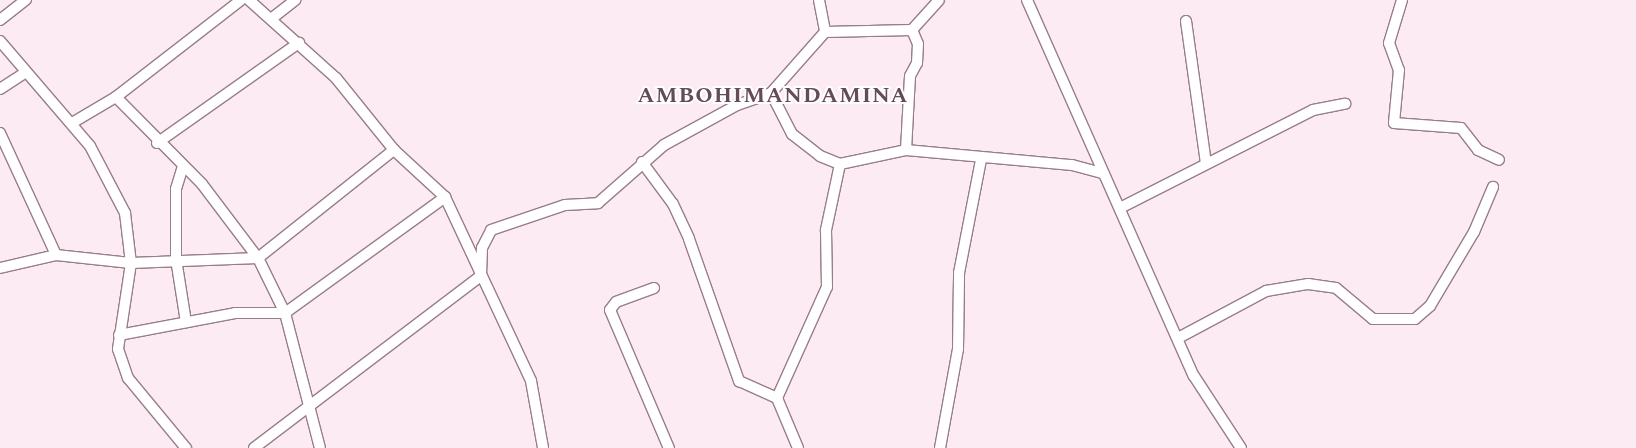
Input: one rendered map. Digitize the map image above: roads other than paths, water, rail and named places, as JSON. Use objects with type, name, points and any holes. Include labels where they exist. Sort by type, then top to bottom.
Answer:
[{"type":"street","points":[[0,20],[26,0]]},
{"type":"street","points":[[72,123],[116,97],[241,0]]},
{"type":"street","points":[[249,0],[336,78],[394,150],[445,197],[531,381],[543,448]]},
{"type":"street","points":[[271,19],[294,0]]},
{"type":"street","points":[[819,0],[825,32]]},
{"type":"street","points":[[481,276],[482,248],[491,230],[565,205],[598,203],[642,162],[737,105],[771,93],[825,32],[912,30],[938,0]]},
{"type":"street","points":[[1027,0],[1072,94],[1101,173],[1120,208],[1180,337],[1194,376],[1241,448]]},
{"type":"street","points":[[1402,0],[1389,42],[1399,70],[1394,123],[1461,128],[1478,150],[1499,160]]},
{"type":"street","points":[[1186,21],[1206,163]]},
{"type":"street","points":[[906,150],[910,76],[917,63],[918,44],[912,30]]},
{"type":"street","points":[[0,41],[25,73],[72,123],[90,146],[125,213],[131,264],[118,349],[128,378],[186,448]]},
{"type":"street","points":[[157,143],[299,43]]},
{"type":"street","points":[[0,89],[25,73]]},
{"type":"street","points":[[771,93],[792,134],[820,156],[840,164],[906,150],[981,160],[1072,165],[1101,173]]},
{"type":"street","points":[[116,97],[157,143],[202,184],[258,258],[285,313],[320,448]]},
{"type":"street","points":[[1120,208],[1313,110],[1345,104]]},
{"type":"street","points":[[0,134],[56,255]]},
{"type":"street","points":[[0,268],[56,255],[131,264],[176,259],[225,262],[258,258],[394,150]]},
{"type":"street","points":[[940,448],[958,349],[959,272],[981,160]]},
{"type":"street","points":[[642,162],[674,204],[689,239],[739,382],[777,398],[798,448]]},
{"type":"street","points":[[777,398],[827,287],[826,230],[840,164]]},
{"type":"street","points":[[183,166],[176,189],[176,259],[186,322]]},
{"type":"street","points":[[1180,337],[1266,291],[1308,284],[1336,288],[1373,319],[1415,319],[1430,306],[1474,232],[1493,187]]},
{"type":"street","points":[[119,336],[235,313],[285,313],[445,197]]},
{"type":"street","points":[[254,448],[308,405],[481,276]]},
{"type":"street","points":[[654,288],[616,302],[610,310],[669,448]]},
{"type":"district","name":"AMBOHIMANDAMINA","points":[[773,96]]}]
